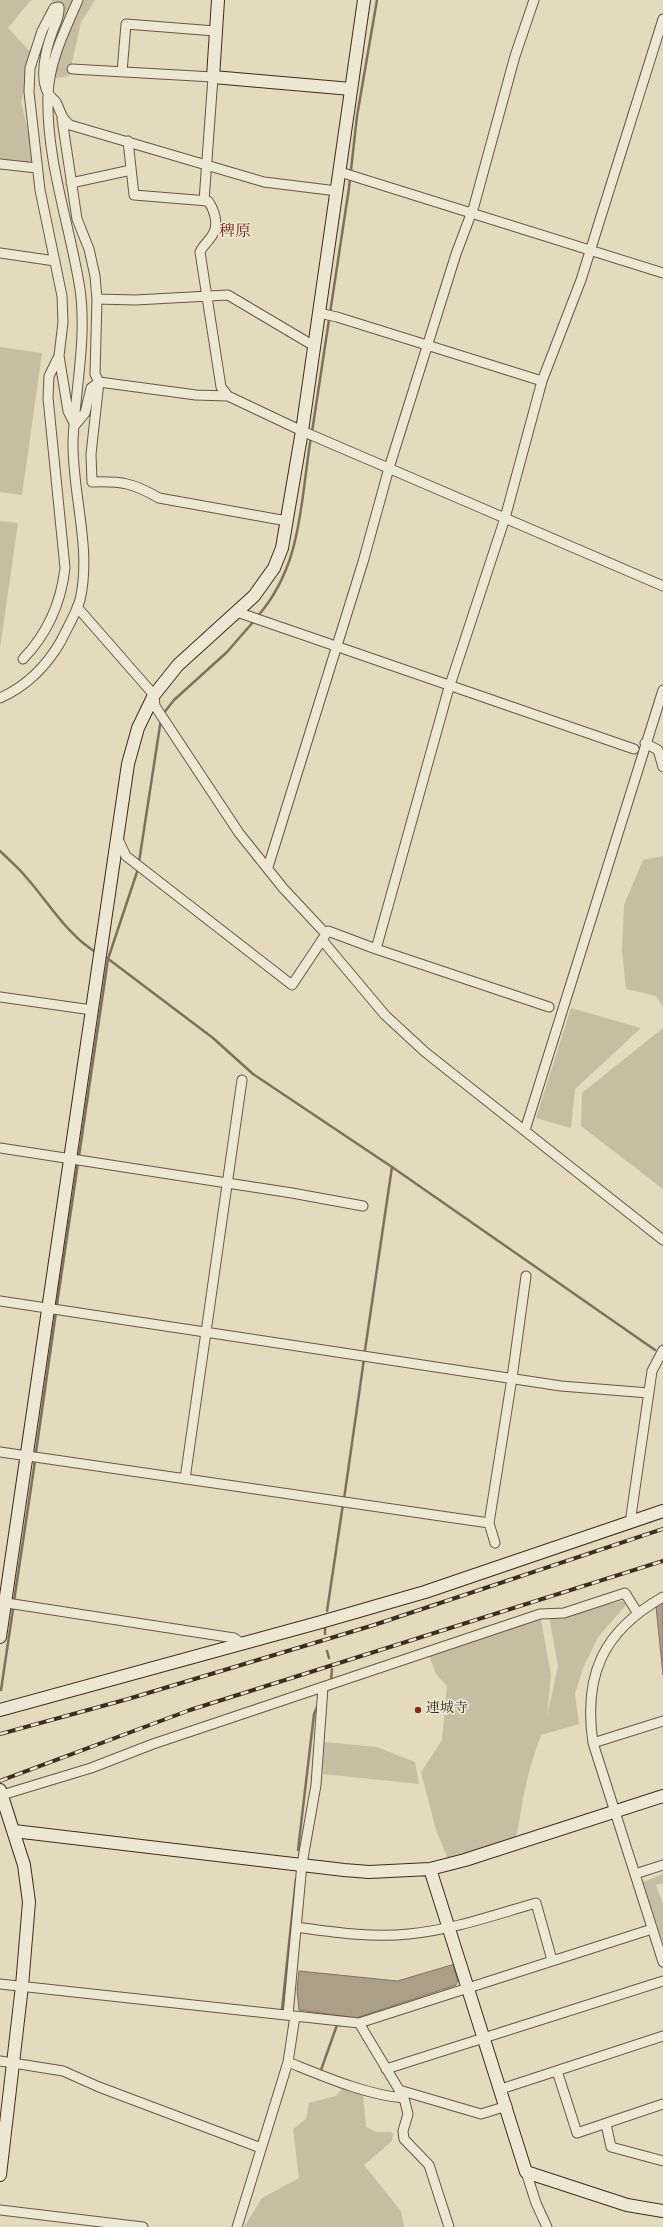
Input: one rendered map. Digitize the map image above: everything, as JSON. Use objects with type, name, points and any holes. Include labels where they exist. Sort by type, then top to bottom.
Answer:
[{"type":"street","points":[[0,698],[19,689],[37,673],[56,648],[77,606],[83,567],[82,533],[74,474],[75,425],[81,345],[80,291],[59,194],[48,121],[48,93],[57,51],[78,0]]},
{"type":"street","points":[[204,201],[218,0]]},
{"type":"street","points":[[0,1638],[3,1602],[27,1455],[117,836],[132,744],[154,696],[178,665],[254,596],[274,568],[282,548],[302,431],[364,0]]},
{"type":"street","points":[[268,867],[363,562],[389,468],[456,254],[471,213],[516,56],[534,0]]},
{"type":"street","points":[[75,425],[68,411],[59,356],[63,322],[62,296],[37,168],[29,92],[30,68],[42,32],[54,8],[59,7],[59,12],[50,39],[45,62],[44,81],[48,93],[56,102],[62,119],[77,219],[89,249],[97,298],[95,374],[99,382],[91,454],[92,482],[119,481],[145,490],[159,498],[287,522]]},
{"type":"street","points":[[376,949],[450,685],[505,518],[542,381],[590,251],[663,19]]},
{"type":"street","points":[[122,72],[126,24],[215,31]]},
{"type":"street","points":[[72,69],[213,77],[351,89]]},
{"type":"street","points":[[62,119],[70,125],[207,164],[264,182],[337,191]]},
{"type":"street","points":[[128,142],[134,195],[208,201],[213,208],[215,223],[214,234],[200,252],[221,387],[228,396]]},
{"type":"street","points":[[0,164],[37,168]]},
{"type":"street","points":[[71,183],[131,170]]},
{"type":"street","points":[[340,172],[663,273]]},
{"type":"street","points":[[0,253],[55,261]]},
{"type":"street","points":[[97,298],[135,300],[228,295],[314,346]]},
{"type":"street","points":[[319,313],[429,344],[542,381]]},
{"type":"street","points":[[23,659],[38,644],[51,620],[63,584],[65,568],[48,398],[49,376],[59,356]]},
{"type":"street","points":[[75,425],[85,413],[91,388],[99,382],[196,395],[228,396],[302,431],[663,586]]},
{"type":"street","points":[[77,606],[154,696],[155,706],[239,833],[268,867],[283,888],[324,937],[385,1015],[425,1052],[663,1240]]},
{"type":"street","points":[[237,612],[634,749]]},
{"type":"street","points":[[525,1130],[645,743],[663,690]]},
{"type":"street","points":[[645,743],[658,750],[663,766]]},
{"type":"street","points":[[117,836],[126,856],[292,985],[328,931],[376,949],[549,1006]]},
{"type":"street","points":[[0,997],[92,1010]]},
{"type":"street","points":[[185,1479],[242,1080]]},
{"type":"street","points":[[0,1148],[71,1158],[363,1206]]},
{"type":"street","points":[[495,1543],[489,1523],[512,1378],[526,1276]]},
{"type":"street","points":[[0,1301],[207,1331],[561,1386],[649,1393]]},
{"type":"street","points":[[630,1523],[652,1370],[663,1350]]},
{"type":"street","points":[[0,1452],[489,1523]]},
{"type":"street","points":[[0,1710],[243,1644],[425,1592],[663,1511]]},
{"type":"street","points":[[0,2175],[14,2062],[29,1902],[24,1865],[14,1831],[1,1796],[91,1768],[153,1744],[540,1614],[564,1612],[625,1593],[637,1612]]},
{"type":"street","points":[[663,1597],[637,1612],[606,1648],[593,1679],[589,1711],[593,1743],[616,1811],[634,1874],[663,1962]]},
{"type":"street","points":[[3,1602],[234,1638],[243,1644]]},
{"type":"street","points":[[237,2227],[288,2062],[296,1927],[302,1864],[316,1785],[323,1687]]},
{"type":"street","points":[[593,1743],[663,1721]]},
{"type":"street","points":[[14,1831],[369,1872],[430,1868],[469,1858],[663,1796]]},
{"type":"street","points":[[634,1874],[663,1865]]},
{"type":"street","points":[[430,1868],[507,2106],[536,2203],[548,2227]]},
{"type":"street","points":[[296,1927],[368,1935],[408,1934],[450,1928],[536,1903],[552,1960]]},
{"type":"street","points":[[0,1984],[359,2023],[468,1986],[652,1929]]},
{"type":"street","points":[[386,2069],[663,1981]]},
{"type":"street","points":[[359,2023],[402,2094],[408,2114],[403,2131],[404,2138],[429,2165],[449,2227]]},
{"type":"street","points":[[501,2088],[663,2036]]},
{"type":"street","points":[[0,2061],[14,2062],[63,2071],[99,2087],[261,2148]]},
{"type":"street","points":[[288,2062],[325,2077],[392,2097],[402,2094],[481,2114],[507,2106]]},
{"type":"street","points":[[557,2071],[577,2133],[663,2104]]},
{"type":"street","points":[[606,2124],[611,2147],[663,2161]]},
{"type":"street","points":[[526,2172],[626,2205],[663,2211]]},
{"type":"street","points":[[0,2210],[143,2227]]},
{"type":"shaded area","points":[[0,0],[31,0],[8,28],[34,56],[21,102],[37,168],[0,164]]},
{"type":"shaded area","points":[[51,0],[95,0],[81,22],[69,76],[51,79],[57,51],[59,12]]},
{"type":"shaded area","points":[[0,347],[42,353],[22,495],[0,492]]},
{"type":"shaded area","points":[[0,521],[18,523],[0,648]]},
{"type":"shaded area","points":[[663,856],[663,1007],[656,996],[626,989],[622,951],[624,905],[643,860]]},
{"type":"shaded area","points":[[571,1008],[641,1028],[575,1089],[571,1128],[536,1118]]},
{"type":"shaded area","points":[[663,1028],[663,1189],[581,1126],[582,1093]]},
{"type":"shaded area","points":[[622,1601],[627,1604],[598,1637],[583,1668],[575,1694],[579,1724],[541,1735],[527,1779],[519,1826],[513,1845],[450,1864],[436,1830],[421,1772],[442,1740],[447,1686],[436,1674],[427,1650],[540,1614],[551,1675],[547,1716],[558,1666],[549,1617],[564,1615]]},
{"type":"shaded area","points":[[663,1603],[663,1675],[656,1606]]},
{"type":"shaded area","points":[[324,1742],[377,1747],[415,1762],[419,1784],[323,1774]]},
{"type":"shaded area","points":[[663,1874],[663,1883],[656,1885],[663,1904],[663,1943],[643,1882]]},
{"type":"shaded area","points":[[453,1965],[458,1981],[456,1985],[356,2018],[299,2010],[297,1989],[299,1971],[397,1981]]},
{"type":"shaded area","points":[[342,2089],[363,2095],[366,2127],[377,2132],[391,2132],[393,2134],[392,2141],[364,2165],[401,2211],[404,2227],[244,2227],[262,2198],[299,2178],[293,2129],[306,2119],[309,2103],[336,2096]]},
{"type":"waterway","points":[[312,432],[349,188],[357,116],[377,0]]},
{"type":"waterway","points":[[257,617],[272,597],[283,576],[291,554],[301,509],[311,437]]},
{"type":"waterway","points":[[163,714],[174,700],[227,652],[254,621]]},
{"type":"waterway","points":[[139,862],[161,719]]},
{"type":"waterway","points":[[0,851],[17,867],[67,928],[86,946],[97,953]]},
{"type":"waterway","points":[[79,1156],[108,959],[138,869]]},
{"type":"waterway","points":[[107,958],[213,1038],[253,1074],[392,1167],[655,1350]]},
{"type":"waterway","points":[[57,1304],[78,1163]]},
{"type":"waterway","points":[[365,1350],[392,1167]]},
{"type":"waterway","points":[[36,1452],[56,1312]]},
{"type":"waterway","points":[[344,1499],[364,1359]]},
{"type":"waterway","points":[[14,1601],[35,1461]]},
{"type":"waterway","points":[[327,1611],[343,1504]]},
{"type":"waterway","points":[[1,1690],[13,1609]]},
{"type":"waterway","points":[[325,1627],[325,1634]]},
{"type":"waterway","points":[[327,1651],[329,1658]]},
{"type":"waterway","points":[[331,1680],[332,1669]]},
{"type":"waterway","points":[[298,1850],[314,1714],[317,1707]]},
{"type":"waterway","points":[[282,2009],[296,1879]]},
{"type":"waterway","points":[[321,2070],[337,2025]]},
{"type":"railway","points":[[0,1734],[128,1699],[374,1625],[663,1529]]},
{"type":"railway","points":[[0,1781],[190,1710],[663,1561]]},
{"type":"place","name":"連城寺","points":[[418,1710]]},
{"type":"district","name":"稗原","points":[[235,233]]}]
